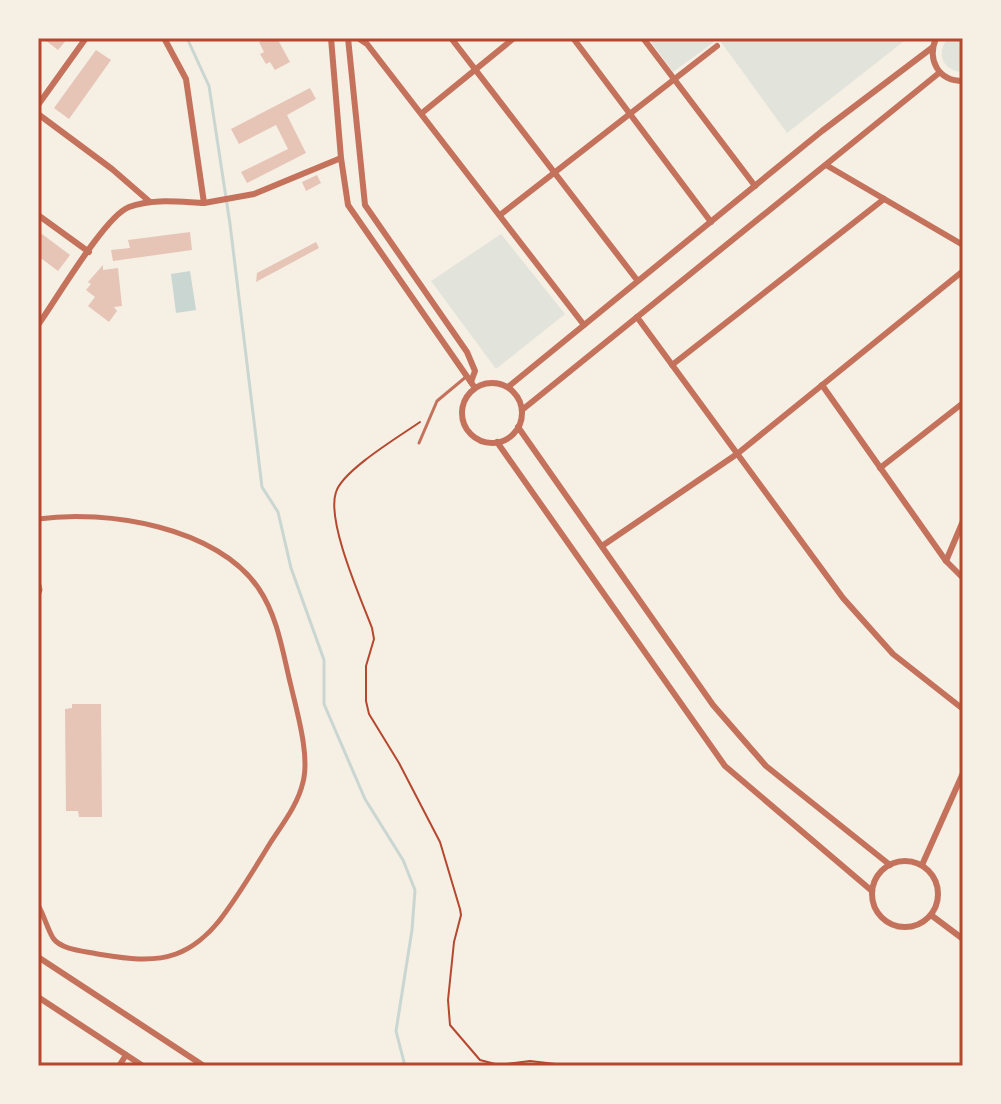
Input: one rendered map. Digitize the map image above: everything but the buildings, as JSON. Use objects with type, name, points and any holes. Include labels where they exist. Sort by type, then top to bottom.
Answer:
[{"type":"street","points":[[38,105],[86,38]]},
{"type":"street","points":[[164,38],[186,79],[204,203]]},
{"type":"street","points":[[331,38],[348,205],[471,382]]},
{"type":"street","points":[[348,38],[365,205],[467,352],[475,371],[471,382],[464,402],[463,419],[472,435],[479,440],[497,442],[513,434],[522,410],[518,397],[508,387],[471,382]]},
{"type":"street","points":[[358,38],[367,44],[422,113],[584,325]]},
{"type":"street","points":[[451,38],[637,280]]},
{"type":"street","points":[[422,113],[514,38]]},
{"type":"street","points":[[573,38],[711,222]]},
{"type":"street","points":[[643,38],[755,186]]},
{"type":"street","points":[[936,38],[932,56],[939,73],[963,81]]},
{"type":"street","points":[[500,215],[717,46]]},
{"type":"street","points":[[508,387],[637,280],[933,47]]},
{"type":"street","points":[[522,410],[939,73]]},
{"type":"street","points":[[38,114],[112,169],[150,202]]},
{"type":"street","points":[[38,325],[109,221],[126,208],[150,202],[204,203],[241,198],[341,158]]},
{"type":"street","points":[[826,165],[963,245]]},
{"type":"street","points":[[672,365],[884,199]]},
{"type":"street","points":[[38,215],[89,252]]},
{"type":"street","points":[[602,546],[737,454],[963,271]]},
{"type":"street","points":[[637,317],[843,598],[893,654],[963,709]]},
{"type":"street","points":[[822,385],[946,561],[963,578]]},
{"type":"street","points":[[880,468],[963,403]]},
{"type":"street","points":[[518,427],[713,705],[766,766],[890,865]]},
{"type":"street","points":[[497,442],[725,766],[872,891],[877,911],[893,924],[913,926],[931,915],[939,894],[937,883],[922,865],[912,861],[890,865],[881,872],[872,891]]},
{"type":"street","points":[[38,519],[78,514],[143,522],[194,540],[241,568],[259,589],[272,615],[298,719],[305,767],[293,807],[217,923],[194,944],[176,954],[147,959],[80,950],[54,940],[38,905]]},
{"type":"street","points":[[946,561],[963,521]]},
{"type":"street","points":[[38,581],[38,595]]},
{"type":"street","points":[[922,865],[963,773]]},
{"type":"street","points":[[931,915],[963,939]]},
{"type":"street","points":[[38,957],[204,1066]]},
{"type":"street","points":[[38,997],[143,1066]]},
{"type":"street","points":[[119,1066],[126,1055]]},
{"type":"lane","points":[[419,443],[437,401],[471,382]]},
{"type":"path","points":[[431,414],[371,456],[346,477],[336,492],[335,511],[351,576],[374,639],[366,666],[366,701],[369,714],[399,763],[440,842],[460,909],[450,986],[450,1025],[480,1060],[499,1065],[530,1061],[573,1066]]},
{"type":"shaded area","points":[[648,38],[710,38],[714,42],[673,72]]},
{"type":"shaded area","points":[[718,38],[908,38],[787,133]]},
{"type":"shaded area","points":[[948,38],[963,38],[963,72],[950,69],[943,61],[942,50]]},
{"type":"shaded area","points":[[501,234],[565,314],[496,369],[431,281]]},
{"type":"shaded area","points":[[190,271],[196,310],[176,313],[171,274]]},
{"type":"waterway","points":[[187,38],[209,86],[230,224],[262,487],[278,512],[291,568],[324,660],[324,704],[365,799],[403,860],[415,890],[396,1031],[405,1066]]}]
